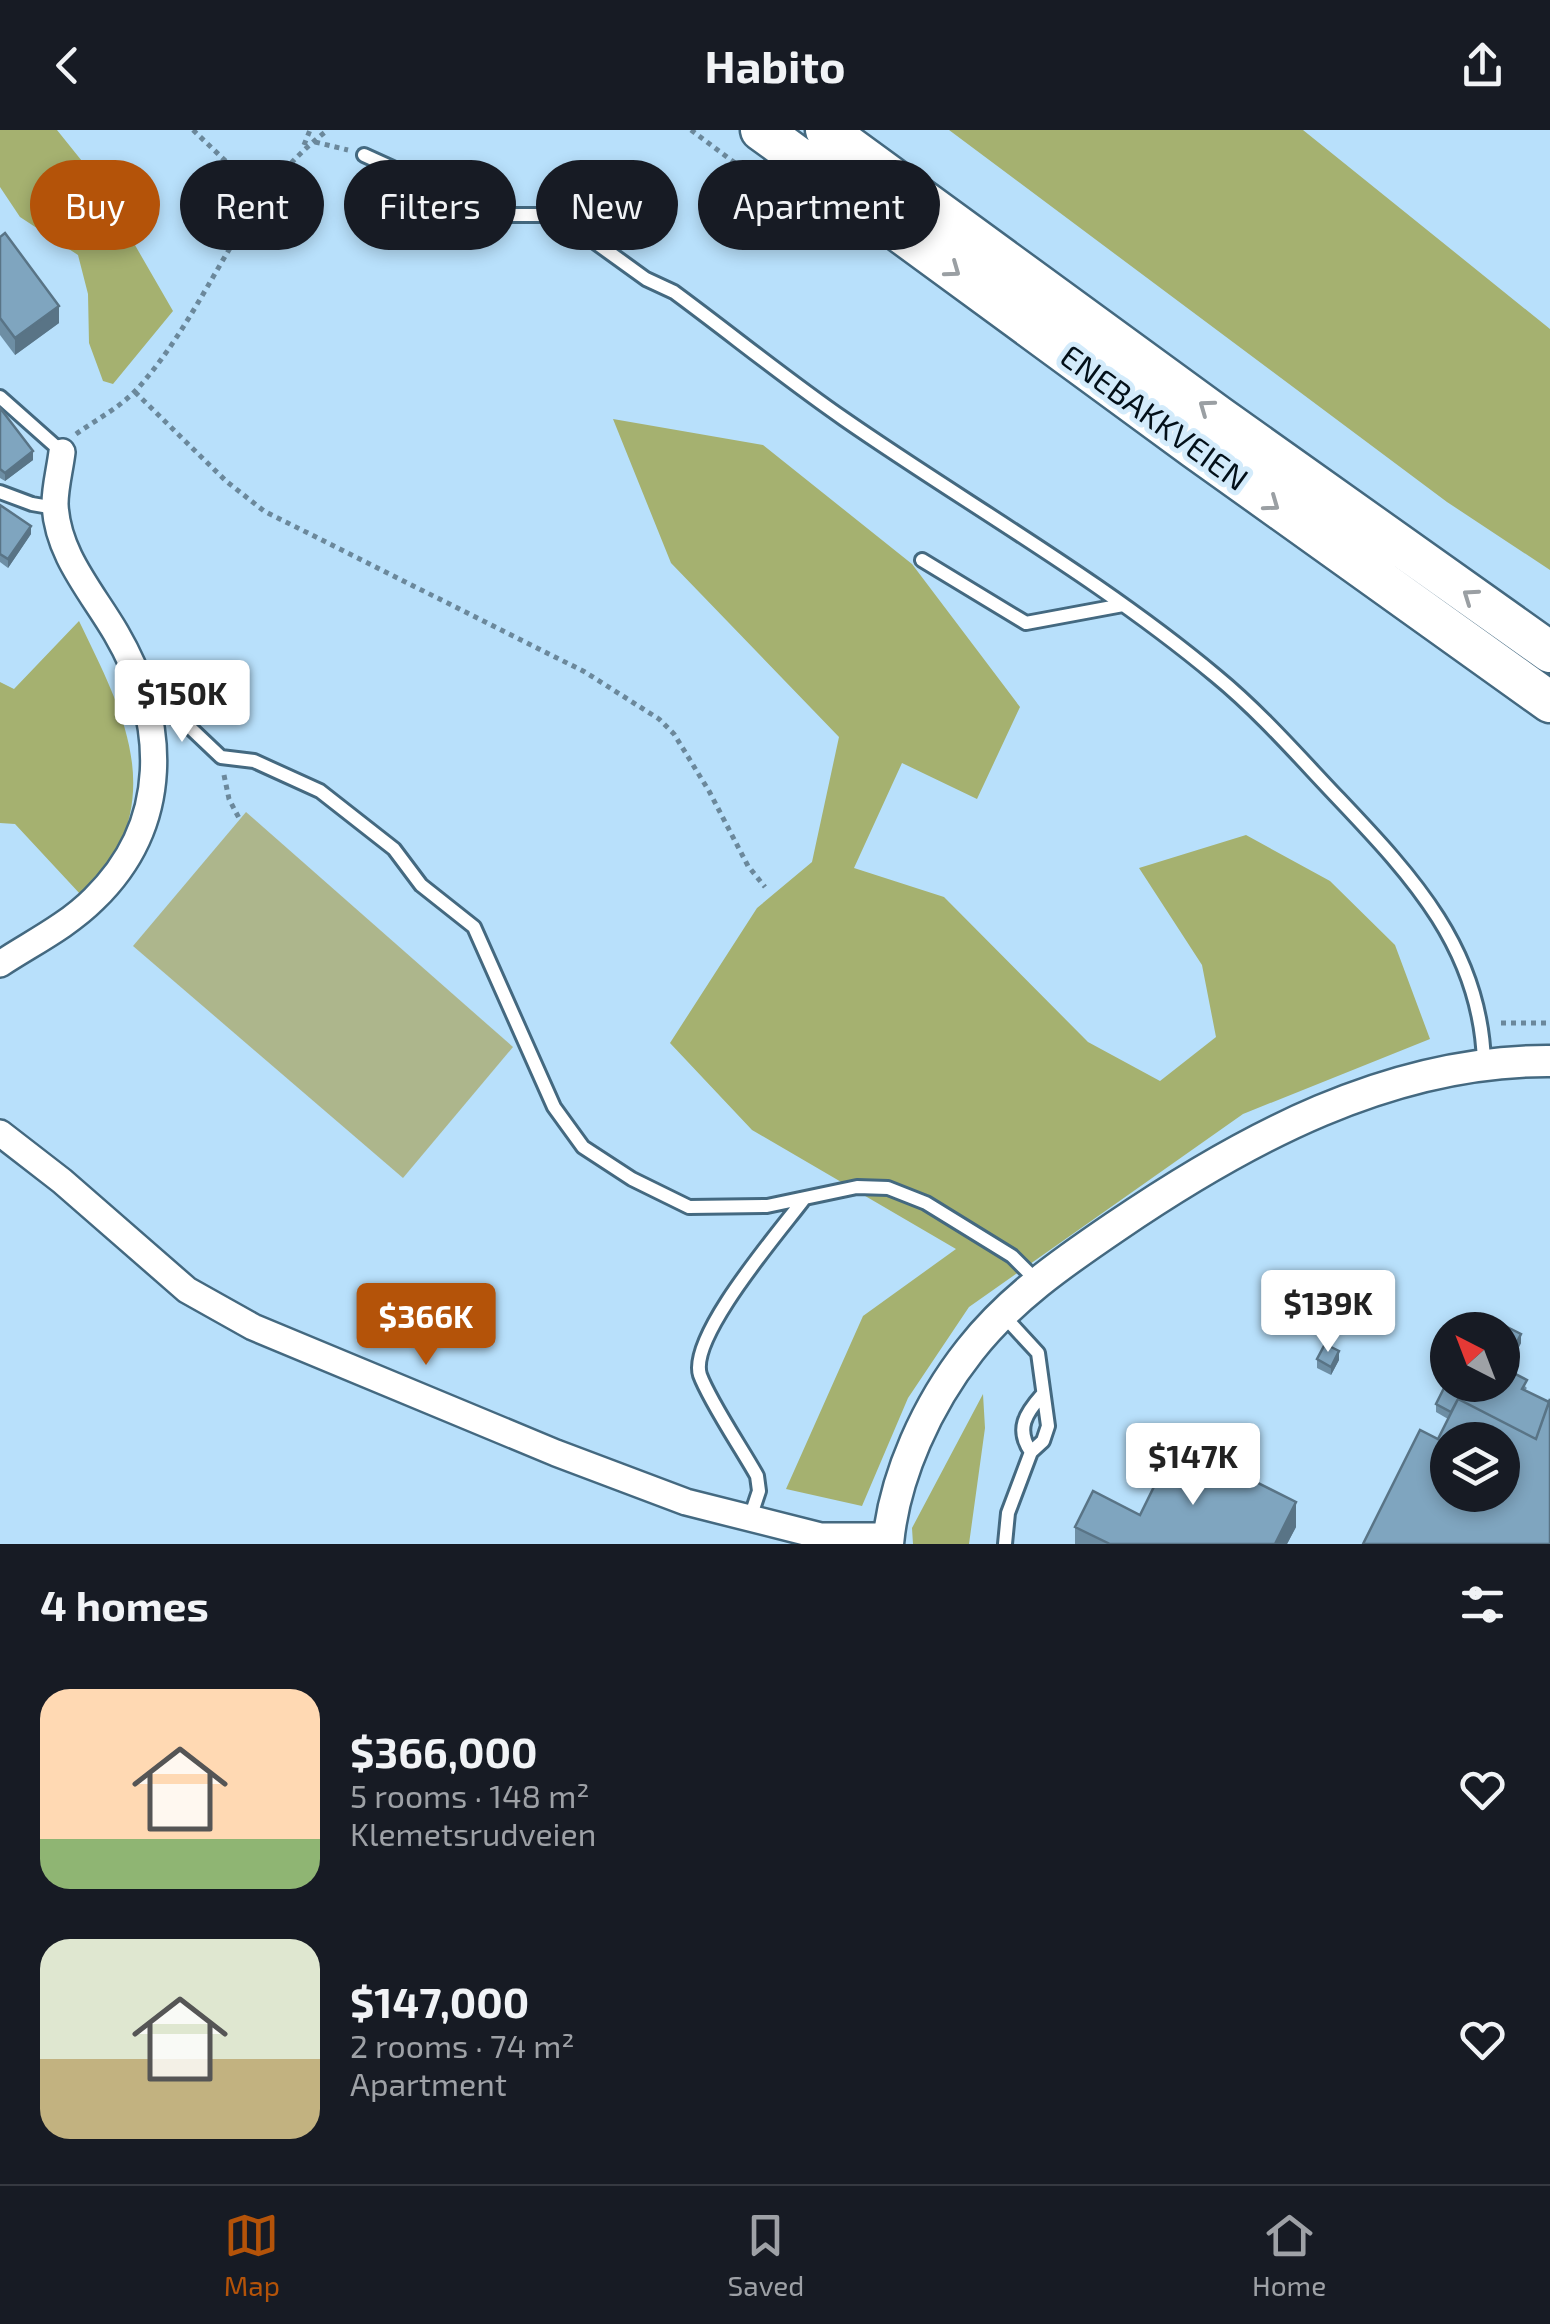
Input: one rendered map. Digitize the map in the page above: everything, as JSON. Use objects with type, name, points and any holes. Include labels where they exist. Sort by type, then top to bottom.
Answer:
[{"type":"highway","name":"ENEBAKKVEIEN","points":[[762,130],[1550,702]]},
{"type":"highway","name":"ENEBAKKVEIEN","points":[[826,130],[1550,652]]},
{"type":"street","points":[[0,964],[91,903],[127,860],[140,833],[152,790],[155,748],[136,670],[62,544],[55,508],[62,452]]},
{"type":"street","points":[[0,1133],[62,1181],[187,1290],[253,1327],[556,1453],[686,1502],[818,1540],[888,1540],[901,1484],[933,1406],[962,1360],[1002,1314],[1038,1282],[1132,1216],[1264,1136],[1330,1105],[1484,1066],[1550,1060]]},
{"type":"lane","points":[[364,155],[496,214],[548,215],[574,227],[646,278],[674,292],[843,418],[1123,605],[1216,676],[1256,712],[1422,894],[1455,946],[1483,1024],[1484,1066]]},
{"type":"lane","points":[[0,397],[62,452]]},
{"type":"lane","points":[[0,492],[55,508]]},
{"type":"lane","points":[[922,560],[1026,622],[1123,605]]},
{"type":"lane","points":[[148,708],[182,720],[221,757],[254,761],[320,791],[394,849],[420,885],[474,926],[554,1107],[583,1148],[632,1179],[688,1207],[767,1206],[857,1187],[888,1188],[926,1203],[1012,1256],[1038,1282]]},
{"type":"lane","points":[[750,1521],[759,1491],[757,1476],[699,1372],[702,1350],[712,1324],[804,1199]]},
{"type":"lane","points":[[1002,1314],[1038,1353],[1043,1373],[1042,1394],[1048,1408],[1048,1426],[1031,1452],[1008,1512],[1005,1544]]},
{"type":"lane","points":[[1031,1452],[1023,1441],[1022,1422],[1042,1394]]},
{"type":"path","points":[[194,130],[223,160]]},
{"type":"path","points":[[303,148],[310,130]]},
{"type":"path","points":[[293,160],[328,130]]},
{"type":"path","points":[[691,130],[731,160]]},
{"type":"path","points":[[312,142],[344,148],[357,160],[364,155]]},
{"type":"path","points":[[62,452],[71,437],[135,392],[182,332],[230,250]]},
{"type":"path","points":[[135,392],[264,511],[586,672],[659,718],[674,734],[710,791],[748,866],[766,887]]},
{"type":"path","points":[[221,757],[229,798],[240,820]]},
{"type":"path","points":[[1483,1024],[1550,1023]]},
{"type":"green space","points":[[0,130],[57,130],[81,160],[30,160],[30,224],[20,217],[0,187]]},
{"type":"green space","points":[[949,130],[1303,130],[1550,329],[1550,570],[1447,502]]},
{"type":"green space","points":[[70,250],[138,250],[173,311],[113,384],[103,381],[89,343],[88,294],[78,255]]},
{"type":"green space","points":[[613,419],[763,445],[912,564],[1020,707],[977,799],[902,763],[854,868],[944,897],[1088,1042],[1160,1081],[1216,1037],[1202,965],[1139,868],[1246,835],[1330,881],[1395,945],[1430,1039],[1243,1114],[969,1307],[908,1398],[862,1506],[786,1489],[863,1316],[956,1249],[752,1130],[670,1043],[757,908],[812,862],[839,737],[671,563]]},
{"type":"green space","points":[[79,621],[126,731],[133,788],[129,818],[119,847],[81,895],[15,824],[0,823],[0,682],[14,689]]},
{"type":"green space","points":[[246,812],[513,1047],[403,1178],[133,946]]},
{"type":"green space","points":[[983,1394],[985,1428],[969,1544],[913,1544],[912,1528]]},
{"type":"building","points":[[5,233],[59,306],[15,338],[0,318],[0,237]]},
{"type":"building","points":[[0,408],[33,451],[5,473],[0,469]]},
{"type":"building","points":[[0,505],[31,526],[8,559],[0,554]]},
{"type":"building","points":[[1325,1344],[1339,1351],[1331,1367],[1317,1359]]},
{"type":"building","points":[[1520,1376],[1527,1380],[1522,1389],[1549,1402],[1536,1439],[1520,1431],[1520,1422],[1503,1422],[1464,1402],[1520,1402]]},
{"type":"building","points":[[1550,1399],[1550,1544],[1363,1544],[1420,1430],[1430,1435],[1430,1512],[1520,1512],[1520,1431],[1536,1439]]},
{"type":"building","points":[[1437,1402],[1456,1402],[1451,1412]]},
{"type":"building","points":[[1456,1402],[1503,1422],[1446,1422]]},
{"type":"building","points":[[1176,1442],[1296,1502],[1275,1544],[1110,1544],[1075,1527],[1093,1491],[1140,1515]]}]
